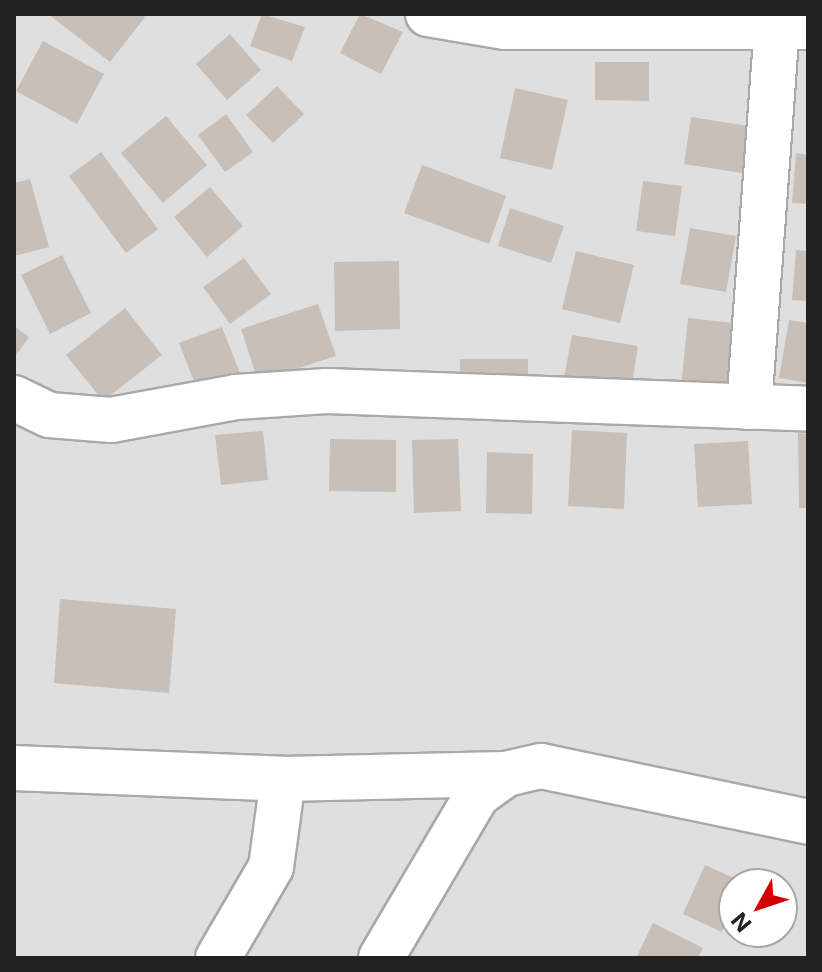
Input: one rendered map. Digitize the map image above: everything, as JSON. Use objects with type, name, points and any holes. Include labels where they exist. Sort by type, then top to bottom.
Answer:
[{"type":"street","points":[[428,14],[505,27],[788,22],[749,407]]},
{"type":"street","points":[[14,398],[49,415],[111,420],[236,397],[327,391],[808,409]]},
{"type":"street","points":[[14,768],[283,779],[506,774],[541,766],[808,822]]},
{"type":"street","points":[[381,958],[477,795],[506,774]]},
{"type":"street","points":[[218,958],[271,867],[283,779]]},
{"type":"shaded area","points":[[14,14],[808,14],[808,958],[14,958]]},
{"type":"building","points":[[48,14],[141,14],[145,17],[110,62]]},
{"type":"building","points":[[262,14],[305,27],[292,61],[250,46]]},
{"type":"building","points":[[360,14],[403,32],[381,74],[340,53]]},
{"type":"building","points":[[230,34],[261,70],[227,100],[196,64]]},
{"type":"building","points":[[43,41],[104,74],[77,124],[16,91]]},
{"type":"building","points":[[595,62],[649,62],[649,101],[595,100]]},
{"type":"building","points":[[277,86],[304,114],[273,143],[246,115]]},
{"type":"building","points":[[515,88],[568,100],[552,170],[500,158]]},
{"type":"building","points":[[226,114],[253,152],[225,172],[198,135]]},
{"type":"building","points":[[166,116],[207,165],[163,203],[121,153]]},
{"type":"building","points":[[691,117],[755,127],[748,174],[684,164]]},
{"type":"building","points":[[101,152],[158,229],[126,253],[69,176]]},
{"type":"building","points":[[796,153],[808,155],[808,204],[792,203]]},
{"type":"building","points":[[422,165],[506,196],[489,244],[404,213]]},
{"type":"building","points":[[30,179],[49,247],[14,256],[14,183]]},
{"type":"building","points":[[643,181],[682,186],[675,236],[636,231]]},
{"type":"building","points":[[210,187],[243,226],[207,257],[174,217]]},
{"type":"building","points":[[510,208],[564,226],[551,263],[498,246]]},
{"type":"building","points":[[690,228],[736,236],[726,292],[680,284]]},
{"type":"building","points":[[796,250],[808,251],[808,301],[792,300]]},
{"type":"building","points":[[576,251],[634,265],[620,323],[562,309]]},
{"type":"building","points":[[62,255],[91,313],[50,334],[21,275]]},
{"type":"building","points":[[244,258],[271,294],[230,324],[203,287]]},
{"type":"building","points":[[399,261],[400,329],[335,331],[334,262]]},
{"type":"building","points":[[318,304],[336,356],[258,381],[241,329]]},
{"type":"building","points":[[125,308],[162,355],[103,401],[66,355]]},
{"type":"building","points":[[688,318],[743,324],[737,393],[681,387]]},
{"type":"building","points":[[789,320],[808,323],[808,383],[779,378]]},
{"type":"building","points":[[14,326],[29,337],[14,358]]},
{"type":"building","points":[[222,327],[242,378],[199,394],[179,343]]},
{"type":"building","points":[[572,335],[638,346],[631,390],[564,378]]},
{"type":"building","points":[[460,359],[528,359],[528,384],[460,385]]},
{"type":"building","points":[[572,430],[627,433],[624,509],[568,506]]},
{"type":"building","points":[[263,431],[268,480],[221,485],[215,435]]},
{"type":"building","points":[[798,433],[808,434],[808,508],[799,508]]},
{"type":"building","points":[[330,439],[396,440],[396,492],[329,491]]},
{"type":"building","points":[[458,439],[461,511],[414,513],[412,440]]},
{"type":"building","points":[[748,441],[752,504],[698,507],[694,444]]},
{"type":"building","points":[[487,452],[533,454],[532,514],[486,513]]},
{"type":"building","points":[[60,599],[176,609],[169,693],[54,683]]},
{"type":"building","points":[[705,865],[718,871],[718,930],[683,914]]},
{"type":"building","points":[[653,923],[703,948],[698,958],[636,958]]}]
